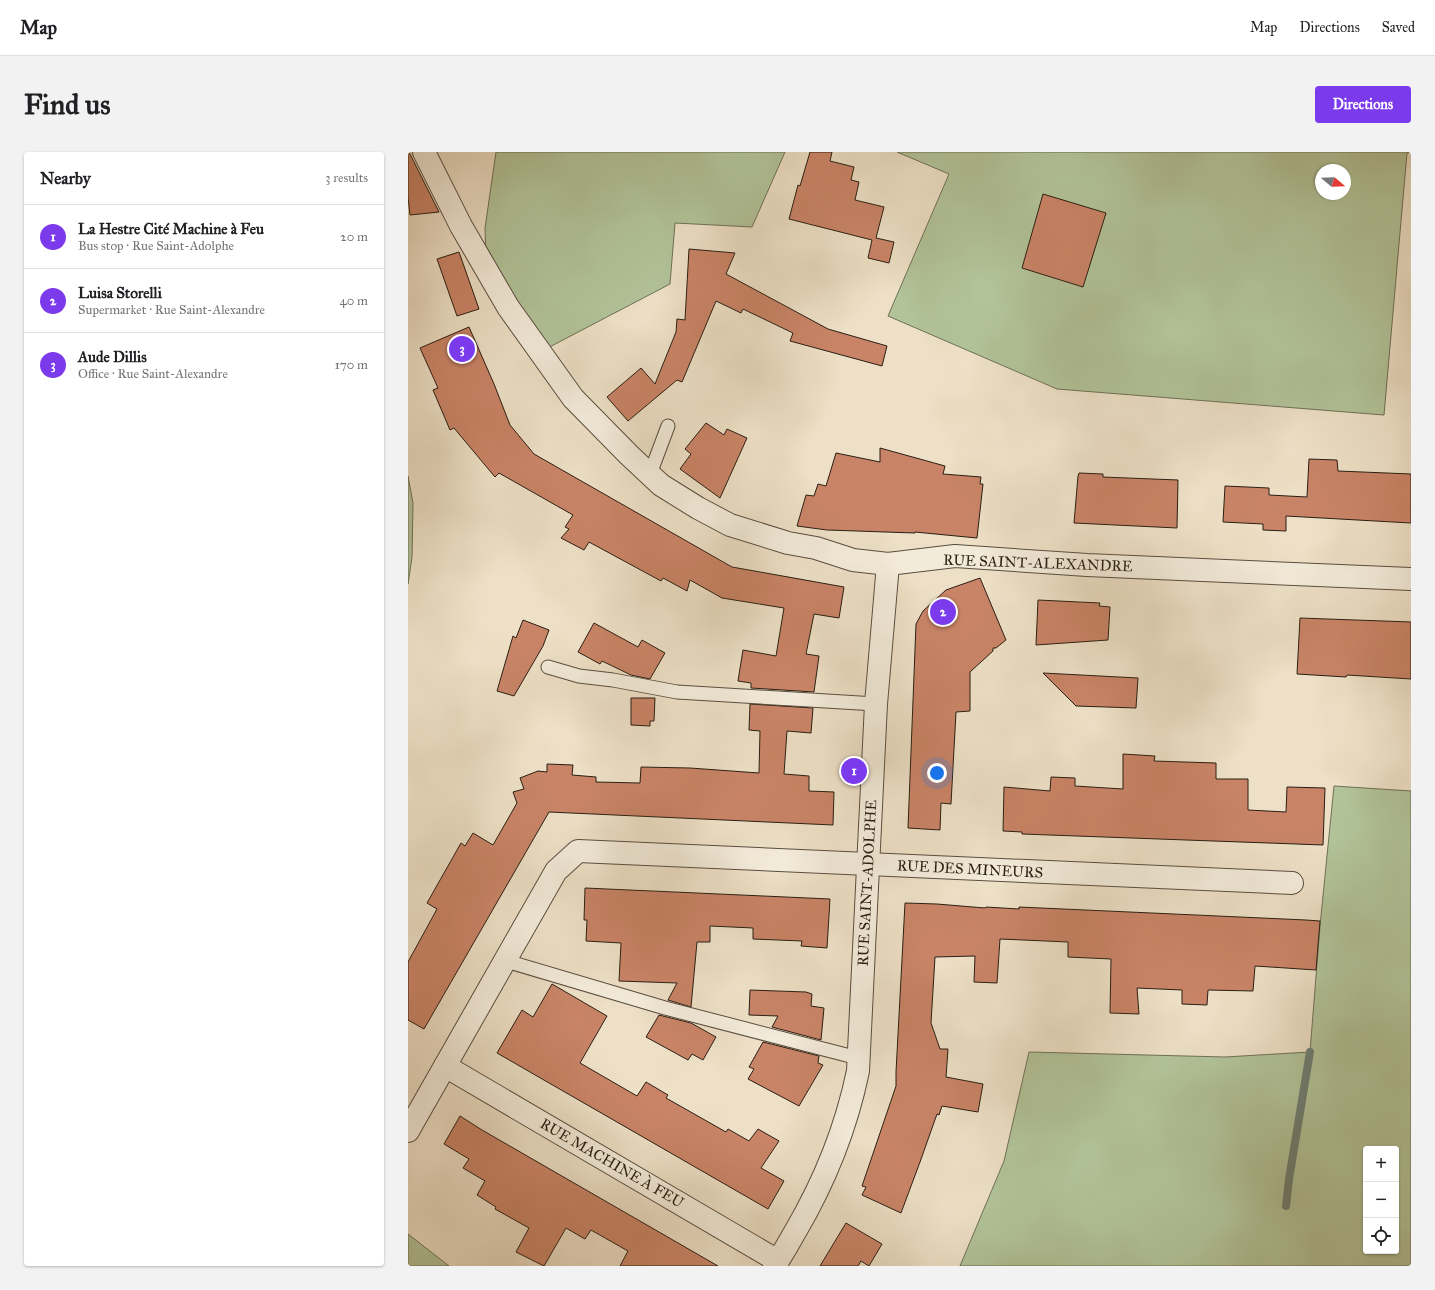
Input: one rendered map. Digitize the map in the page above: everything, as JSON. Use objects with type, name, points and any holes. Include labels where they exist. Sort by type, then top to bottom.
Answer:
[{"type":"street","name":"RUE SAINT-ALEXANDRE","points":[[424,152],[461,226],[508,307],[573,398],[661,485],[677,496],[730,525],[788,543],[816,548],[853,560],[888,564],[955,556],[1087,565],[1411,579]]},
{"type":"street","name":"RUE SAINT-ADOLPHE","points":[[776,1263],[808,1211],[832,1160],[843,1129],[858,1071],[876,704],[888,564]]},
{"type":"street","name":"RUE DES MINEURS","points":[[506,961],[556,872],[578,851],[1292,883]]},
{"type":"street","points":[[408,1131],[506,961]]},
{"type":"street","name":"RUE MACHINE À FEU","points":[[445,1066],[776,1263]]},
{"type":"lane","points":[[650,474],[668,426]]},
{"type":"lane","points":[[548,667],[579,676],[613,680],[677,692],[876,704]]},
{"type":"lane","points":[[506,961],[665,1008],[858,1058]]},
{"type":"green space","points":[[496,152],[785,152],[752,227],[675,223],[670,284],[540,352],[486,259],[485,228]]},
{"type":"green space","points":[[897,152],[1411,152],[1407,153],[1384,415],[1057,389],[888,316],[949,174]]},
{"type":"green space","points":[[408,476],[413,503],[412,557],[408,584]]},
{"type":"green space","points":[[1334,786],[1411,791],[1411,1266],[960,1266],[1004,1161],[1029,1052],[1225,1057],[1310,1052],[1320,926]]},
{"type":"green space","points":[[408,1234],[449,1266],[408,1266]]},
{"type":"building","points":[[408,152],[439,212],[410,215],[408,197]]},
{"type":"building","points":[[810,152],[832,152],[830,161],[854,167],[851,180],[859,182],[855,200],[884,207],[876,238],[894,242],[889,263],[868,258],[872,240],[789,219],[798,185],[800,186]]},
{"type":"building","points":[[1043,194],[1106,213],[1083,287],[1022,268]]},
{"type":"building","points":[[689,249],[735,253],[726,274],[828,329],[887,346],[882,366],[790,341],[793,333],[743,309],[741,313],[716,301],[682,382],[677,380],[628,421],[607,397],[641,368],[655,384],[676,332],[677,319],[685,320]]},
{"type":"building","points":[[459,252],[479,309],[457,316],[437,259]]},
{"type":"building","points":[[469,327],[510,425],[534,454],[732,567],[844,587],[839,618],[814,614],[806,654],[819,656],[814,692],[751,688],[751,683],[738,681],[743,650],[776,656],[784,608],[722,598],[690,580],[687,591],[663,578],[661,581],[589,542],[584,550],[561,538],[569,529],[565,527],[573,515],[499,473],[495,477],[454,428],[450,430],[433,390],[438,388],[420,348]]},
{"type":"building","points":[[706,423],[724,435],[727,429],[747,438],[720,498],[680,469],[691,454],[685,449]]},
{"type":"building","points":[[880,448],[945,466],[943,474],[981,477],[980,484],[983,484],[977,538],[915,532],[827,530],[797,526],[806,495],[814,496],[818,484],[826,486],[836,453],[880,462]]},
{"type":"building","points":[[1309,459],[1337,460],[1338,471],[1411,474],[1411,523],[1286,516],[1286,531],[1263,530],[1263,524],[1223,522],[1225,486],[1269,488],[1269,495],[1307,497]]},
{"type":"building","points":[[1079,473],[1103,474],[1103,477],[1178,480],[1177,528],[1074,523]]},
{"type":"building","points":[[980,578],[1006,640],[996,648],[993,648],[993,651],[970,672],[970,711],[956,712],[951,804],[941,803],[940,830],[908,828],[916,624],[923,611],[946,590]]},
{"type":"building","points":[[1038,600],[1100,603],[1099,606],[1110,607],[1108,640],[1036,645]]},
{"type":"building","points":[[1300,618],[1411,622],[1411,679],[1297,674]]},
{"type":"building","points":[[523,620],[549,630],[543,646],[514,696],[497,691],[513,636],[516,638]]},
{"type":"building","points":[[594,623],[638,647],[642,640],[665,653],[650,679],[631,675],[602,661],[600,664],[578,652]]},
{"type":"building","points":[[1043,673],[1138,678],[1136,708],[1076,706]]},
{"type":"building","points":[[631,698],[655,698],[654,721],[650,721],[650,726],[631,725]]},
{"type":"building","points":[[750,704],[813,708],[811,733],[787,731],[784,774],[809,776],[809,791],[834,792],[833,825],[549,812],[424,1029],[408,1020],[408,962],[437,909],[427,903],[461,843],[465,846],[473,833],[493,845],[517,803],[513,792],[524,789],[520,778],[538,771],[547,772],[547,764],[573,765],[572,775],[596,777],[596,782],[640,783],[641,767],[690,768],[759,773],[760,731],[749,730]]},
{"type":"building","points":[[1123,754],[1155,756],[1154,761],[1216,763],[1216,779],[1248,779],[1248,810],[1286,812],[1287,787],[1325,788],[1323,845],[1022,834],[1022,832],[1003,831],[1004,787],[1050,791],[1051,777],[1075,778],[1075,786],[1123,789]]},
{"type":"building","points":[[585,888],[830,899],[827,948],[801,946],[802,941],[753,939],[753,928],[710,926],[710,942],[697,942],[691,1007],[668,1000],[677,983],[619,981],[621,943],[586,941],[587,920],[584,920]]},
{"type":"building","points":[[905,903],[985,908],[1019,909],[1019,907],[1320,921],[1316,970],[1255,966],[1253,991],[1208,990],[1207,1005],[1182,1004],[1182,990],[1137,988],[1139,1014],[1110,1013],[1111,959],[1068,957],[1068,942],[1000,939],[997,983],[974,982],[975,956],[935,957],[931,1023],[940,1049],[948,1049],[946,1077],[983,1084],[978,1112],[942,1106],[939,1115],[937,1114],[901,1213],[862,1195],[866,1187],[862,1186],[896,1086]]},
{"type":"building","points":[[552,984],[607,1016],[580,1063],[637,1096],[646,1082],[668,1095],[666,1098],[726,1132],[728,1129],[749,1141],[758,1129],[779,1141],[761,1168],[784,1181],[768,1209],[497,1053],[522,1010],[533,1017]]},
{"type":"building","points":[[750,990],[806,992],[812,994],[811,1006],[824,1008],[821,1040],[772,1027],[778,1016],[749,1015]]},
{"type":"building","points":[[659,1015],[691,1023],[716,1037],[703,1060],[692,1054],[688,1060],[646,1037]]},
{"type":"building","points":[[763,1042],[819,1056],[818,1063],[823,1065],[799,1106],[748,1079],[754,1069],[749,1067]]},
{"type":"building","points":[[460,1116],[718,1266],[620,1266],[628,1251],[591,1230],[585,1239],[566,1228],[544,1266],[516,1252],[529,1228],[495,1209],[496,1207],[477,1195],[485,1181],[463,1168],[469,1159],[444,1144]]},
{"type":"building","points":[[846,1223],[882,1244],[869,1266],[861,1261],[858,1266],[820,1266]]},
{"type":"waterway","points":[[1286,1206],[1310,1052]]},
{"type":"place","name":"Aude Dillis","points":[[462,349]]},
{"type":"place","name":"Luisa Storelli","points":[[943,612]]},
{"type":"place","name":"La Hestre Cité Machine à Feu","points":[[854,771]]}]
